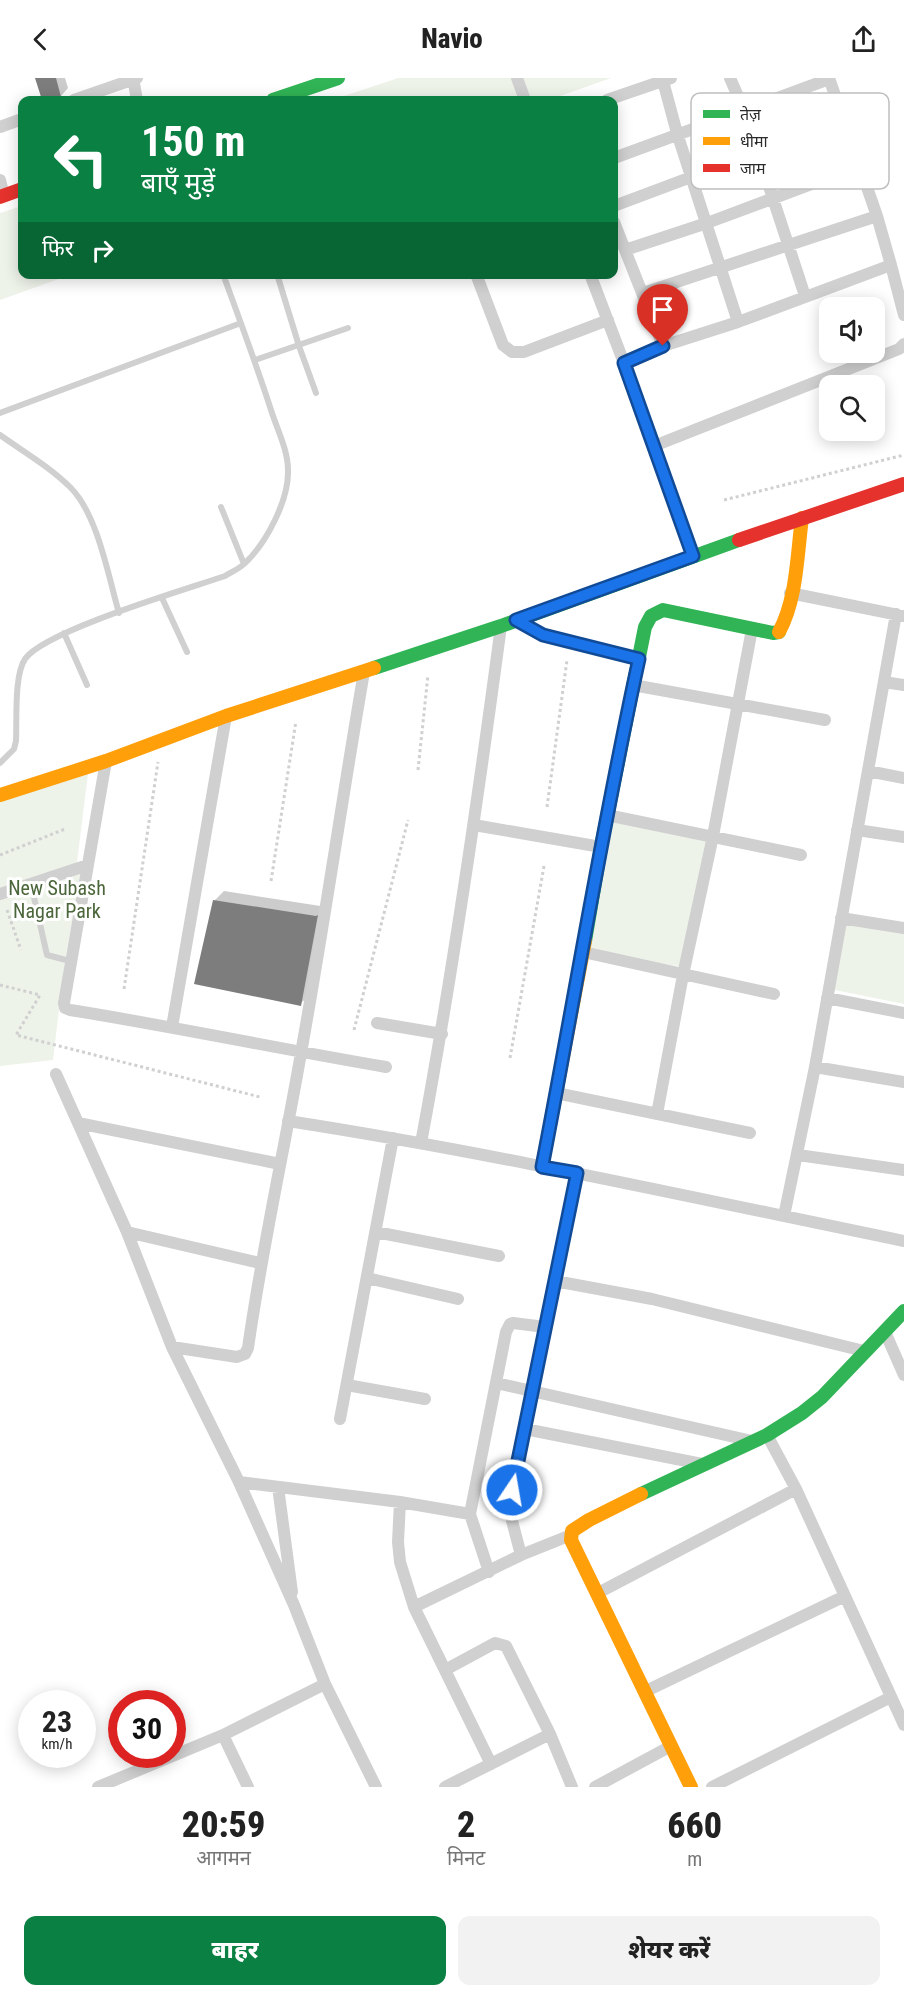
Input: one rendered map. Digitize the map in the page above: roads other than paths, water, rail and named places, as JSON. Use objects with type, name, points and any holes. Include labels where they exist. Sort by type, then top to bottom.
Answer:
[{"type":"street","points":[[85,96],[134,78],[136,96]]},
{"type":"street","points":[[293,78],[297,92]]},
{"type":"street","points":[[285,96],[338,78]]},
{"type":"street","points":[[517,78],[524,96]]},
{"type":"street","points":[[730,78],[737,93]]},
{"type":"street","points":[[789,93],[829,78],[834,93]]},
{"type":"street","points":[[618,96],[667,80],[677,134],[691,173]]},
{"type":"street","points":[[0,127],[18,120]]},
{"type":"street","points":[[618,156],[691,129]]},
{"type":"street","points":[[618,204],[691,176]]},
{"type":"street","points":[[0,180],[2,197],[18,191]]},
{"type":"street","points":[[696,189],[738,322]]},
{"type":"street","points":[[771,189],[804,296]]},
{"type":"street","points":[[625,250],[798,189]]},
{"type":"street","points":[[868,189],[904,315]]},
{"type":"street","points":[[643,293],[877,216]]},
{"type":"street","points":[[618,232],[663,346]]},
{"type":"street","points":[[624,363],[663,346],[738,322],[891,265]]},
{"type":"street","points":[[478,279],[503,345],[512,352],[524,352],[608,320]]},
{"type":"street","points":[[592,279],[693,556]]},
{"type":"street","points":[[654,446],[899,349],[904,344]]},
{"type":"street","points":[[0,795],[106,761],[226,716],[501,626],[693,556],[904,484]]},
{"type":"street","points":[[542,1167],[601,847],[648,620],[656,612],[663,610],[773,633],[779,632],[783,625],[790,593],[801,518]]},
{"type":"street","points":[[784,1216],[798,1155],[884,682],[900,615],[790,593]]},
{"type":"street","points":[[516,620],[543,635],[639,659]]},
{"type":"street","points":[[421,1143],[442,1034],[501,626]]},
{"type":"street","points":[[657,1114],[752,629]]},
{"type":"street","points":[[172,1347],[233,1357],[245,1354],[248,1348],[260,1263],[301,1053],[364,672]]},
{"type":"street","points":[[884,682],[904,685]]},
{"type":"street","points":[[633,685],[825,720]]},
{"type":"street","points":[[172,1027],[226,716]]},
{"type":"street","points":[[106,761],[70,961],[64,1003],[68,1010],[386,1067]]},
{"type":"street","points":[[868,771],[904,778]]},
{"type":"street","points":[[608,815],[801,855]]},
{"type":"street","points":[[474,825],[601,847]]},
{"type":"street","points":[[857,830],[904,837]]},
{"type":"street","points":[[0,894],[88,865]]},
{"type":"street","points":[[841,918],[904,928]]},
{"type":"street","points":[[583,952],[774,994]]},
{"type":"street","points":[[827,998],[904,1013]]},
{"type":"street","points":[[377,1023],[442,1034]]},
{"type":"street","points":[[814,1067],[904,1082]]},
{"type":"street","points":[[56,1074],[127,1232],[172,1347],[239,1482],[294,1605],[325,1684],[376,1787]]},
{"type":"street","points":[[556,1093],[750,1133]]},
{"type":"street","points":[[288,1121],[421,1143],[577,1173],[904,1241]]},
{"type":"street","points":[[78,1123],[280,1164]]},
{"type":"street","points":[[340,1419],[393,1138]]},
{"type":"street","points":[[798,1155],[904,1170]]},
{"type":"street","points":[[521,1556],[511,1517],[510,1503],[577,1173]]},
{"type":"street","points":[[127,1232],[260,1263]]},
{"type":"street","points":[[376,1232],[499,1256]]},
{"type":"street","points":[[367,1278],[458,1299]]},
{"type":"street","points":[[555,1281],[652,1299],[864,1351]]},
{"type":"street","points":[[691,1787],[571,1540],[571,1535],[575,1527],[702,1464],[767,1435],[813,1404],[904,1311]]},
{"type":"street","points":[[489,1572],[470,1514],[506,1332],[510,1324],[545,1327]]},
{"type":"street","points":[[885,1332],[903,1370]]},
{"type":"street","points":[[495,1383],[752,1441]]},
{"type":"street","points":[[347,1385],[425,1399]]},
{"type":"street","points":[[525,1429],[702,1464]]},
{"type":"street","points":[[767,1435],[795,1489],[904,1725]]},
{"type":"street","points":[[239,1482],[400,1502],[470,1514]]},
{"type":"street","points":[[278,1487],[294,1605]]},
{"type":"street","points":[[598,1593],[795,1489]]},
{"type":"street","points":[[400,1502],[398,1542],[400,1562],[414,1607],[491,1764]]},
{"type":"street","points":[[414,1607],[571,1535]]},
{"type":"street","points":[[646,1691],[844,1596]]},
{"type":"street","points":[[445,1670],[495,1643],[506,1646],[550,1734],[572,1787]]},
{"type":"street","points":[[98,1787],[119,1783],[325,1684]]},
{"type":"street","points":[[712,1787],[891,1697]]},
{"type":"street","points":[[445,1787],[464,1783],[491,1764],[550,1734]]},
{"type":"street","points":[[223,1735],[248,1787]]},
{"type":"street","points":[[595,1787],[671,1746]]},
{"type":"lane","points":[[0,763],[14,749],[19,681],[24,660],[30,653],[64,633],[225,576],[244,564],[255,551],[281,507],[288,481],[287,457],[225,279]]},
{"type":"lane","points":[[279,279],[316,393]]},
{"type":"lane","points":[[0,413],[241,323]]},
{"type":"lane","points":[[255,360],[348,328]]},
{"type":"lane","points":[[0,435],[58,476],[72,489],[82,503],[92,521],[119,613]]},
{"type":"lane","points":[[221,507],[244,564]]},
{"type":"lane","points":[[162,598],[187,652]]},
{"type":"lane","points":[[64,633],[87,685]]},
{"type":"lane","points":[[31,884],[47,955],[70,961]]},
{"type":"park label","name":"New Subash Nagar Park","points":[[57,900]]}]
